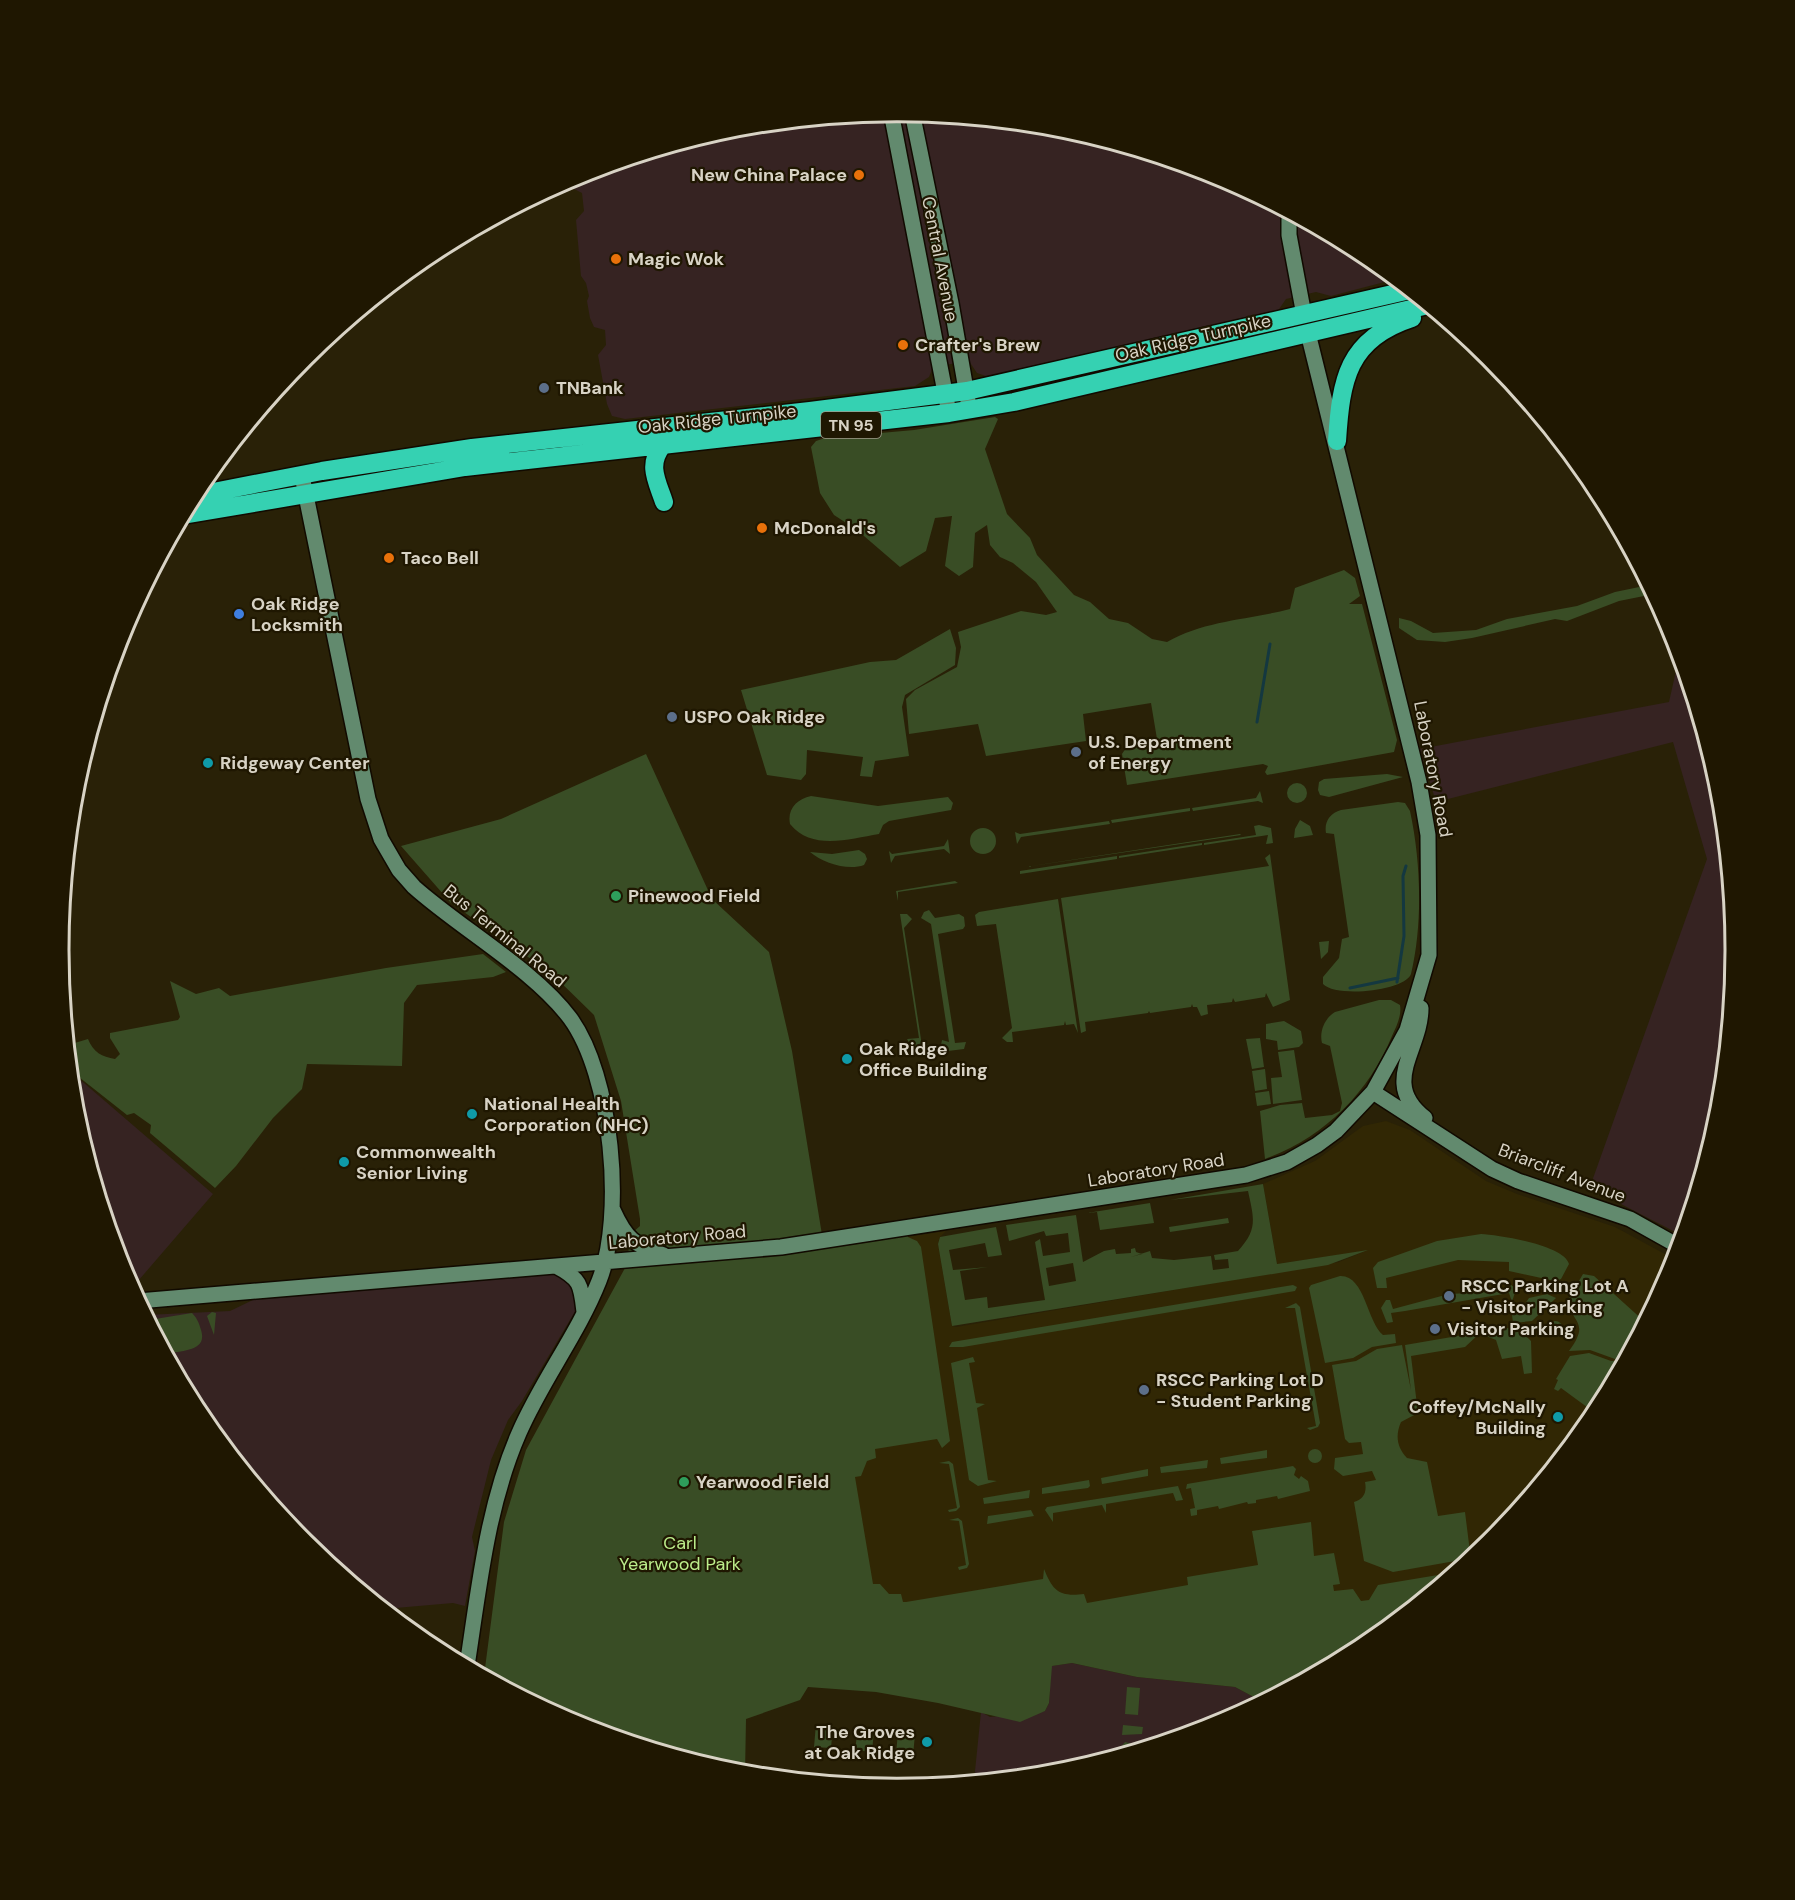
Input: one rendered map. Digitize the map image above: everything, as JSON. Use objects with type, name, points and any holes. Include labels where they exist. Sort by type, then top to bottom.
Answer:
[{"type":"highway","name":"Oak Ridge Turnpike","points":[[207,493],[472,448],[967,392],[1401,292]]},
{"type":"highway","name":"Oak Ridge Turnpike","points":[[194,513],[465,467],[969,410],[1419,307]]},
{"type":"highway","points":[[1337,441],[1340,393],[1350,364],[1366,344],[1393,324],[1426,313]]},
{"type":"highway","points":[[1304,315],[1308,333]]},
{"type":"highway","points":[[604,434],[614,450]]},
{"type":"highway","points":[[662,446],[655,455],[653,469],[664,502]]},
{"type":"street","name":"Central Avenue","points":[[893,122],[931,307],[949,413]]},
{"type":"street","name":"Central Avenue","points":[[914,122],[951,303],[969,410]]},
{"type":"street","points":[[1289,220],[1289,235],[1304,315]]},
{"type":"street","points":[[915,229],[934,224]]},
{"type":"street","points":[[931,307],[951,303]]},
{"type":"street","name":"Laboratory Road","points":[[147,1300],[261,1288],[780,1247],[1246,1175],[1287,1162],[1336,1131],[1373,1092],[1407,1030],[1419,997],[1429,955],[1428,835],[1408,733],[1362,557],[1337,441],[1308,333]]},
{"type":"street","name":"Bus Terminal Road","points":[[302,476],[323,567],[360,766],[381,839],[399,870],[414,887],[539,985],[572,1020],[594,1071],[610,1144],[612,1208],[606,1262],[584,1312],[519,1433],[492,1516],[468,1659]]},
{"type":"street","points":[[1419,997],[1421,1010],[1419,1029],[1406,1061],[1405,1090],[1418,1112],[1469,1149],[1478,1161]]},
{"type":"street","name":"Briarcliff Avenue","points":[[1373,1092],[1478,1161],[1518,1181],[1630,1219],[1672,1243]]},
{"type":"street","points":[[612,1208],[629,1238],[644,1248],[670,1257]]},
{"type":"street","points":[[556,1266],[574,1276],[581,1286],[584,1312]]},
{"type":"shaded area","points":[[898,122],[952,123],[1006,129],[1059,137],[1112,150],[1164,165],[1215,185],[1312,232],[1386,282],[1331,296],[1316,292],[1286,299],[1277,312],[989,377],[977,373],[969,361],[933,367],[929,377],[915,386],[625,419],[612,416],[607,404],[598,355],[606,345],[605,330],[594,327],[590,318],[587,301],[589,296],[586,283],[581,276],[576,220],[584,211],[582,193],[574,189],[631,165],[683,150],[736,137],[789,129],[843,123]]},
{"type":"shaded area","points":[[1676,669],[1698,736],[1710,788],[1719,842],[1726,950],[1719,1058],[1710,1112],[1698,1164],[1676,1232],[1619,1203],[1612,1192],[1591,1184],[1707,859],[1673,742],[1436,802],[1420,749],[1669,702]]},
{"type":"shaded area","points":[[80,1079],[213,1194],[138,1281],[113,1216],[97,1164]]},
{"type":"shaded area","points":[[1386,1121],[1410,1130],[1486,1181],[1517,1194],[1615,1227],[1667,1255],[1641,1316],[1615,1364],[1555,1454],[1520,1496],[1444,1573],[1379,1624],[885,1681],[850,1480],[917,1241],[907,1237],[946,1231],[940,1237],[938,1244],[952,1326],[956,1327],[1339,1262],[1365,1251],[1277,1264],[1263,1184],[1315,1161],[1363,1126]]},
{"type":"shaded area","points":[[548,1274],[556,1274],[576,1283],[577,1308],[522,1401],[508,1420],[491,1460],[472,1537],[475,1551],[465,1606],[453,1603],[394,1608],[351,1573],[312,1536],[240,1454],[180,1364],[153,1315],[230,1311],[257,1298]]},
{"type":"shaded area","points":[[1072,1663],[1137,1677],[1235,1687],[1254,1697],[1164,1735],[1112,1750],[1059,1763],[975,1774],[981,1712],[990,1717],[1045,1711],[1049,1703],[1051,1666]]},
{"type":"green space","points":[[995,417],[998,419],[985,449],[1007,514],[1030,538],[1037,555],[1074,595],[1090,602],[1109,619],[1128,623],[1152,639],[1167,642],[1196,629],[1290,609],[1295,588],[1344,570],[1355,578],[1360,596],[1349,604],[1362,604],[1397,740],[1394,752],[1267,775],[1265,772],[1268,766],[1263,764],[1127,785],[1122,754],[1133,744],[1157,739],[1151,703],[1083,714],[1086,741],[986,756],[978,724],[909,734],[906,699],[915,690],[957,667],[961,647],[958,632],[1021,611],[1046,615],[1057,612],[1036,582],[1013,563],[1000,557],[990,545],[987,525],[975,533],[973,567],[959,576],[945,566],[952,516],[935,518],[926,551],[900,567],[857,530],[834,515],[820,493],[811,447],[816,441],[825,438],[914,430]]},
{"type":"green space","points":[[1642,586],[1646,596],[1619,601],[1567,621],[1555,619],[1445,642],[1417,640],[1399,628],[1399,618],[1411,621],[1433,633],[1476,630],[1507,619],[1577,606],[1615,592]]},
{"type":"green space","points":[[950,629],[956,648],[955,665],[905,695],[902,707],[909,756],[875,761],[872,777],[860,776],[863,757],[807,750],[806,774],[801,780],[767,775],[741,690],[870,662],[896,660]]},
{"type":"green space","name":"Carl Yearwood Park","points":[[646,754],[712,899],[769,952],[792,1051],[823,1241],[907,1229],[908,1237],[917,1241],[921,1247],[950,1441],[942,1448],[937,1439],[875,1449],[876,1458],[867,1461],[861,1476],[855,1477],[873,1584],[880,1584],[889,1594],[901,1594],[903,1602],[906,1602],[1043,1579],[1044,1569],[1058,1591],[1068,1594],[1084,1594],[1087,1603],[1188,1585],[1187,1577],[1258,1565],[1252,1531],[1311,1522],[1314,1556],[1334,1553],[1340,1584],[1333,1585],[1334,1591],[1353,1589],[1361,1601],[1369,1600],[1378,1585],[1442,1574],[1358,1639],[1312,1668],[1254,1697],[1235,1687],[1137,1677],[1072,1663],[1052,1666],[1049,1703],[1045,1711],[1020,1722],[938,1703],[876,1692],[808,1687],[800,1700],[746,1719],[745,1764],[631,1735],[531,1693],[485,1669],[504,1522],[526,1450],[625,1268],[632,1233],[640,1226],[621,1101],[594,1015],[551,973],[451,903],[401,846],[501,819]]},
{"type":"green space","points":[[1387,774],[1403,777],[1329,797],[1320,795],[1318,790],[1319,782],[1324,779]]},
{"type":"green space","points":[[1297,783],[1304,786],[1307,793],[1304,800],[1297,803],[1290,800],[1287,793],[1290,786]]},
{"type":"green space","points":[[1260,791],[1263,803],[1258,801],[1193,811],[1192,808],[1256,798]]},
{"type":"green space","points":[[811,796],[878,806],[948,797],[953,803],[951,810],[889,821],[883,825],[879,834],[832,841],[809,838],[790,824],[790,814],[794,806]]},
{"type":"green space","points":[[1405,803],[1410,811],[1418,872],[1419,913],[1411,974],[1397,985],[1370,991],[1341,991],[1330,988],[1323,984],[1323,977],[1339,958],[1342,939],[1349,937],[1334,834],[1326,833],[1327,822],[1334,813],[1341,810]]},
{"type":"green space","points":[[1190,808],[1190,811],[1112,823],[1111,820]]},
{"type":"green space","points":[[1300,820],[1310,826],[1313,835],[1294,838],[1295,829]]},
{"type":"green space","points":[[1109,821],[1110,824],[1021,837],[1017,844],[1015,832],[1020,834]]},
{"type":"green space","points":[[1254,826],[1271,828],[1273,843],[1266,844],[1268,835],[1204,845],[1204,843],[1256,835]]},
{"type":"green space","points":[[983,828],[992,832],[996,841],[992,850],[983,854],[974,850],[970,841],[974,832]]},
{"type":"green space","points":[[1240,834],[1241,835],[1025,867]]},
{"type":"green space","points":[[948,839],[950,854],[944,849],[895,856],[891,863],[889,851],[892,854],[944,846]]},
{"type":"green space","points":[[1202,843],[1202,845],[1119,858],[1119,856]]},
{"type":"green space","points":[[859,850],[865,854],[867,859],[864,865],[858,867],[829,863],[810,852],[832,854]]},
{"type":"green space","points":[[1270,854],[1290,1000],[1273,1007],[1266,993],[1265,997],[1235,1002],[1233,998],[1232,1002],[1207,1005],[1208,1014],[1201,1016],[1197,1007],[1193,1007],[1192,1004],[1191,1007],[1150,1013],[1149,1011],[1148,1013],[1085,1022],[1086,1031],[1081,1033],[1061,898],[1269,866],[1265,858]]},
{"type":"green space","points":[[1117,856],[1117,859],[1020,874],[1020,871]]},
{"type":"green space","points":[[955,881],[958,883],[898,892],[898,901],[896,891]]},
{"type":"green space","points":[[1058,899],[1078,1033],[1074,1024],[1066,1025],[1065,1021],[1064,1025],[1012,1032],[1013,1042],[1007,1042],[1002,1038],[1012,1028],[996,924],[977,926],[975,915],[979,912]]},
{"type":"green space","points":[[929,910],[935,918],[959,914],[964,917],[963,929],[938,934],[955,1043],[966,1042],[964,1049],[948,1051],[941,1045],[942,1040],[949,1042],[931,924],[921,918],[924,912]]},
{"type":"green space","points":[[900,914],[907,914],[912,919],[904,928],[922,1046],[931,1044],[926,1053],[912,1048],[907,1039],[919,1038]]},
{"type":"green space","points":[[1329,941],[1328,952],[1321,959],[1319,942]]},
{"type":"green space","points":[[483,954],[506,972],[493,977],[417,985],[404,1003],[402,1066],[307,1064],[302,1089],[273,1118],[236,1166],[215,1188],[150,1133],[151,1125],[134,1113],[127,1115],[79,1077],[75,1043],[88,1039],[98,1053],[115,1059],[120,1054],[110,1038],[110,1033],[178,1020],[180,1017],[170,981],[196,994],[219,988],[230,996],[386,968]]},
{"type":"green space","points":[[1379,1000],[1391,1000],[1400,1005],[1400,1013],[1392,1036],[1370,1077],[1357,1095],[1341,1111],[1324,1126],[1306,1139],[1265,1159],[1260,1111],[1280,1105],[1302,1103],[1305,1118],[1332,1115],[1340,1111],[1342,1103],[1330,1046],[1322,1043],[1321,1034],[1324,1025],[1335,1012]]},
{"type":"green space","points":[[1284,1021],[1301,1031],[1303,1043],[1299,1047],[1278,1050],[1277,1041],[1266,1039],[1266,1024]]},
{"type":"green space","points":[[1260,1038],[1264,1067],[1252,1069],[1246,1039]]},
{"type":"green space","points":[[1294,1050],[1302,1100],[1273,1104],[1271,1078],[1282,1077],[1278,1052]]},
{"type":"green space","points":[[1265,1069],[1267,1089],[1255,1091],[1252,1071]]},
{"type":"green space","points":[[1269,1091],[1271,1104],[1257,1106],[1255,1093]]},
{"type":"green space","points":[[1263,1184],[1277,1264],[1368,1250],[1328,1265],[952,1326],[938,1244],[940,1237],[996,1227],[1002,1255],[988,1257],[985,1243],[949,1250],[953,1270],[988,1267],[960,1271],[965,1300],[987,1297],[988,1308],[1045,1300],[1035,1242],[1040,1239],[1043,1256],[1070,1252],[1068,1233],[1046,1236],[1044,1231],[1009,1241],[1006,1225],[1076,1215],[1083,1262],[1104,1251],[1115,1249],[1116,1254],[1131,1253],[1131,1249],[1135,1248],[1136,1252],[1141,1254],[1150,1251],[1152,1258],[1174,1260],[1211,1256],[1213,1270],[1229,1268],[1228,1259],[1215,1260],[1214,1255],[1238,1251],[1249,1236],[1253,1216],[1248,1191],[1170,1200]],"holes":[[[1073,1263],[1076,1281],[1049,1286],[1046,1268]]]},
{"type":"green space","points":[[1150,1203],[1154,1223],[1100,1230],[1097,1212],[1087,1213]]},
{"type":"green space","points":[[1228,1218],[1229,1223],[1170,1232],[1169,1227]]},
{"type":"green space","points":[[1481,1234],[1502,1236],[1544,1246],[1565,1257],[1569,1264],[1561,1279],[1555,1281],[1509,1271],[1509,1262],[1458,1260],[1386,1278],[1387,1288],[1377,1288],[1373,1268],[1378,1262],[1437,1241]]},
{"type":"green space","points":[[1583,1274],[1594,1276],[1640,1318],[1618,1359],[1590,1350],[1569,1351],[1576,1341],[1579,1327],[1572,1313],[1569,1298]]},
{"type":"green space","points":[[1340,1276],[1355,1283],[1378,1329],[1383,1335],[1395,1334],[1396,1343],[1372,1347],[1353,1358],[1325,1363],[1309,1288],[1311,1285]]},
{"type":"green space","points":[[1510,1284],[1516,1289],[1512,1302],[1509,1293],[1391,1313],[1393,1322],[1387,1323],[1381,1308],[1386,1300],[1390,1300],[1393,1309],[1449,1294],[1509,1291]]},
{"type":"green space","points":[[1293,1285],[1297,1287],[1295,1291],[963,1347],[949,1347],[952,1342]]},
{"type":"green space","points":[[1547,1294],[1556,1298],[1532,1321],[1513,1323],[1512,1315],[1520,1311],[1529,1298]]},
{"type":"green space","points":[[1296,1303],[1300,1307],[1320,1423],[1318,1427],[1310,1430],[1307,1428],[1316,1426],[1308,1381],[1298,1381],[1307,1376],[1295,1308],[1285,1308]]},
{"type":"green space","points":[[212,1312],[216,1313],[214,1335],[207,1316]]},
{"type":"green space","points":[[192,1313],[201,1330],[201,1342],[192,1349],[174,1353],[156,1319]]},
{"type":"green space","points":[[1555,1321],[1563,1329],[1555,1337],[1547,1329]]},
{"type":"green space","points":[[1508,1328],[1524,1334],[1531,1341],[1532,1373],[1524,1374],[1521,1356],[1502,1359],[1496,1340],[1481,1334]]},
{"type":"green space","points":[[1479,1334],[1465,1347],[1411,1356],[1418,1413],[1401,1422],[1398,1432],[1399,1445],[1407,1458],[1427,1462],[1438,1516],[1465,1512],[1470,1549],[1457,1561],[1393,1572],[1364,1561],[1354,1502],[1364,1495],[1365,1482],[1376,1480],[1372,1471],[1343,1476],[1334,1469],[1335,1458],[1363,1454],[1361,1442],[1349,1443],[1345,1439],[1332,1365],[1356,1361],[1377,1349],[1402,1345],[1411,1390],[1405,1345]]},
{"type":"green space","points":[[1589,1353],[1617,1361],[1588,1407],[1561,1388],[1558,1391],[1554,1389],[1558,1380],[1556,1379],[1570,1356]]},
{"type":"green space","points":[[973,1357],[975,1362],[969,1363],[976,1403],[985,1404],[977,1408],[988,1480],[997,1481],[978,1486],[969,1480],[951,1363]]},
{"type":"green space","points":[[1312,1449],[1318,1449],[1322,1456],[1318,1463],[1312,1463],[1308,1459],[1308,1453]]},
{"type":"green space","points":[[1267,1450],[1267,1458],[1221,1464],[1220,1458]]},
{"type":"green space","points":[[1208,1460],[1207,1468],[1161,1473],[1160,1467]]},
{"type":"green space","points":[[949,1461],[953,1464],[960,1507],[956,1511],[949,1512],[948,1510],[957,1508],[949,1464],[939,1463]]},
{"type":"green space","points":[[1293,1466],[1296,1469],[1294,1475],[1299,1479],[1301,1476],[1308,1481],[1310,1491],[1278,1499],[1277,1496],[1256,1500],[1256,1503],[1248,1504],[1247,1502],[1219,1509],[1218,1506],[1197,1510],[1197,1515],[1191,1516],[1190,1509],[1195,1508],[1191,1488],[1186,1489],[1187,1484]]},
{"type":"green space","points":[[1148,1469],[1148,1476],[1102,1484],[1101,1478]]},
{"type":"green space","points":[[1089,1480],[1088,1488],[1042,1494],[1042,1488]]},
{"type":"green space","points":[[1178,1486],[1183,1500],[1176,1501],[1173,1493],[1106,1504],[1106,1513],[1102,1505],[1053,1513],[1053,1522],[1045,1510],[1047,1507]]},
{"type":"green space","points":[[1030,1490],[1029,1498],[984,1504],[983,1498]]},
{"type":"green space","points":[[1031,1510],[1034,1516],[987,1524],[988,1516]]},
{"type":"green space","points":[[958,1518],[962,1521],[969,1564],[967,1568],[959,1570],[958,1567],[966,1565],[959,1521],[949,1520]]},
{"type":"green space","points":[[1127,1687],[1140,1688],[1138,1715],[1125,1714]]},
{"type":"green space","points":[[816,1724],[833,1726],[831,1748],[814,1747]]},
{"type":"green space","points":[[1123,1725],[1143,1727],[1142,1734],[1122,1735]]},
{"type":"green space","points":[[858,1728],[874,1730],[872,1752],[855,1750]]},
{"type":"green space","points":[[898,1732],[915,1734],[913,1756],[896,1754]]},
{"type":"green space","points":[[1125,1742],[1135,1744],[1121,1747]]},
{"type":"waterway","points":[[1257,722],[1270,644]]},
{"type":"waterway","points":[[1397,982],[1404,936],[1403,876],[1406,866]]},
{"type":"waterway","points":[[1350,988],[1398,978]]},
{"type":"place","name":"New China Palace","points":[[859,175]]},
{"type":"place","name":"Magic Wok","points":[[616,259]]},
{"type":"place","name":"Crafter's Brew","points":[[903,345]]},
{"type":"place","name":"TNBank","points":[[544,388]]},
{"type":"place","name":"McDonald's","points":[[762,528]]},
{"type":"place","name":"Taco Bell","points":[[389,558]]},
{"type":"place","name":"Oak Ridge Locksmith","points":[[239,614]]},
{"type":"place","name":"USPO Oak Ridge","points":[[672,717]]},
{"type":"place","name":"U.S. Department of Energy","points":[[1076,752]]},
{"type":"place","name":"Ridgeway Center","points":[[208,763]]},
{"type":"place","name":"Pinewood Field","points":[[616,896]]},
{"type":"place","name":"Oak Ridge Office Building","points":[[847,1059]]},
{"type":"place","name":"National Health Corporation (NHC)","points":[[472,1114]]},
{"type":"place","name":"Commonwealth Senior Living","points":[[344,1162]]},
{"type":"place","name":"RSCC Parking Lot A - Visitor Parking","points":[[1449,1296]]},
{"type":"place","name":"Visitor Parking","points":[[1435,1329]]},
{"type":"place","name":"RSCC Parking Lot D - Student Parking","points":[[1144,1390]]},
{"type":"place","name":"Coffey/McNally Building","points":[[1558,1417]]},
{"type":"place","name":"Yearwood Field","points":[[684,1482]]},
{"type":"place","name":"The Groves at Oak Ridge","points":[[927,1742]]}]
